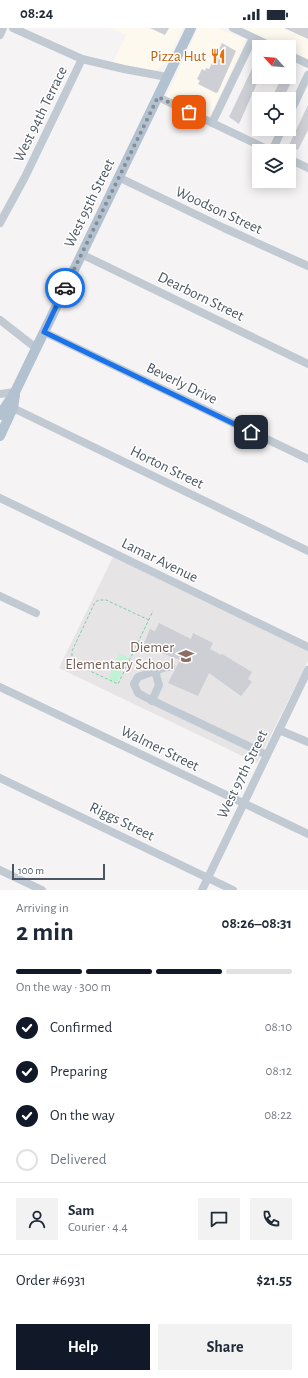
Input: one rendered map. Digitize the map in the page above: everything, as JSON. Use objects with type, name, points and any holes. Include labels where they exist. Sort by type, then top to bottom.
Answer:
[{"type":"main road","name":"West 95th Street","points":[[0,415],[15,392],[191,28]]},
{"type":"main road","name":"West 95th Street","points":[[0,436],[13,408],[15,392]]},
{"type":"street","points":[[0,35],[3,28]]},
{"type":"street","points":[[13,28],[82,58],[124,69],[168,77]]},
{"type":"street","points":[[233,28],[257,40]]},
{"type":"street","points":[[212,123],[253,38]]},
{"type":"street","name":"West 94th Terrace","points":[[0,223],[25,177],[82,58]]},
{"type":"street","points":[[296,58],[308,64]]},
{"type":"street","points":[[296,101],[308,76]]},
{"type":"street","points":[[158,97],[256,144]]},
{"type":"street","points":[[296,162],[308,168]]},
{"type":"street","name":"Woodson Street","points":[[118,177],[217,225],[308,266]]},
{"type":"street","name":"Dearborn Street","points":[[81,254],[308,364]]},
{"type":"street","points":[[0,320],[36,348]]},
{"type":"street","name":"Beverly Drive","points":[[44,332],[308,459]]},
{"type":"street","points":[[0,394],[15,392]]},
{"type":"street","name":"Horton Street","points":[[13,408],[308,550]]},
{"type":"street","name":"Lamar Avenue","points":[[0,498],[308,646]]},
{"type":"street","points":[[0,596],[36,613]]},
{"type":"street","points":[[171,667],[138,677],[134,684],[138,693],[267,755]]},
{"type":"street","name":"West 97th Street","points":[[202,890],[308,670]]},
{"type":"street","points":[[152,700],[159,685],[155,671]]},
{"type":"street","name":"Walmer Street","points":[[0,687],[308,834]]},
{"type":"street","points":[[279,730],[308,742]]},
{"type":"street","name":"Riggs Street","points":[[0,778],[233,890]]},
{"type":"street","points":[[0,870],[42,890]]},
{"type":"path","points":[[149,620],[106,600],[99,600],[95,602],[72,651],[72,660],[75,664],[118,684],[149,620],[153,610]]},
{"type":"shaded area","points":[[111,28],[183,28],[165,64],[157,69],[150,70],[112,64],[126,35]]},
{"type":"shaded area","points":[[198,28],[218,28],[246,39],[209,118],[167,97]]},
{"type":"shaded area","points":[[240,28],[308,28],[308,60],[296,54],[296,40],[265,40]]},
{"type":"shaded area","name":"Diemer Elementary School","points":[[113,557],[308,651],[308,661],[257,763],[59,668]]},
{"type":"green space","points":[[120,653],[129,658],[117,683],[108,679]]},
{"type":"building","points":[[150,28],[169,28],[165,35]]},
{"type":"building","points":[[284,28],[308,28],[308,39]]},
{"type":"building","points":[[222,43],[236,51],[218,92],[216,93],[198,84],[200,81],[197,79],[202,69],[205,71],[206,68],[209,69]]},
{"type":"building","points":[[252,69],[252,84],[257,84],[239,124],[229,117]]},
{"type":"building","points":[[278,84],[290,84],[286,92],[274,92]]},
{"type":"building","points":[[308,105],[308,130],[298,150],[296,149],[296,144],[289,144],[293,136],[296,136],[296,130]]},
{"type":"building","points":[[159,623],[191,639],[193,633],[213,643],[210,649],[221,655],[222,654],[252,672],[248,679],[252,682],[241,696],[209,673],[198,696],[168,683],[180,660],[143,646],[150,629],[155,631]]},
{"type":"way so far","points":[[65,288],[158,97],[189,112]]},
{"type":"place","name":"Pizza Hut","points":[[218,56]]},
{"type":"place","name":"Diemer Elementary School","points":[[186,656]]},
{"type":"route","points":[[65,288],[44,332],[251,432]]}]
